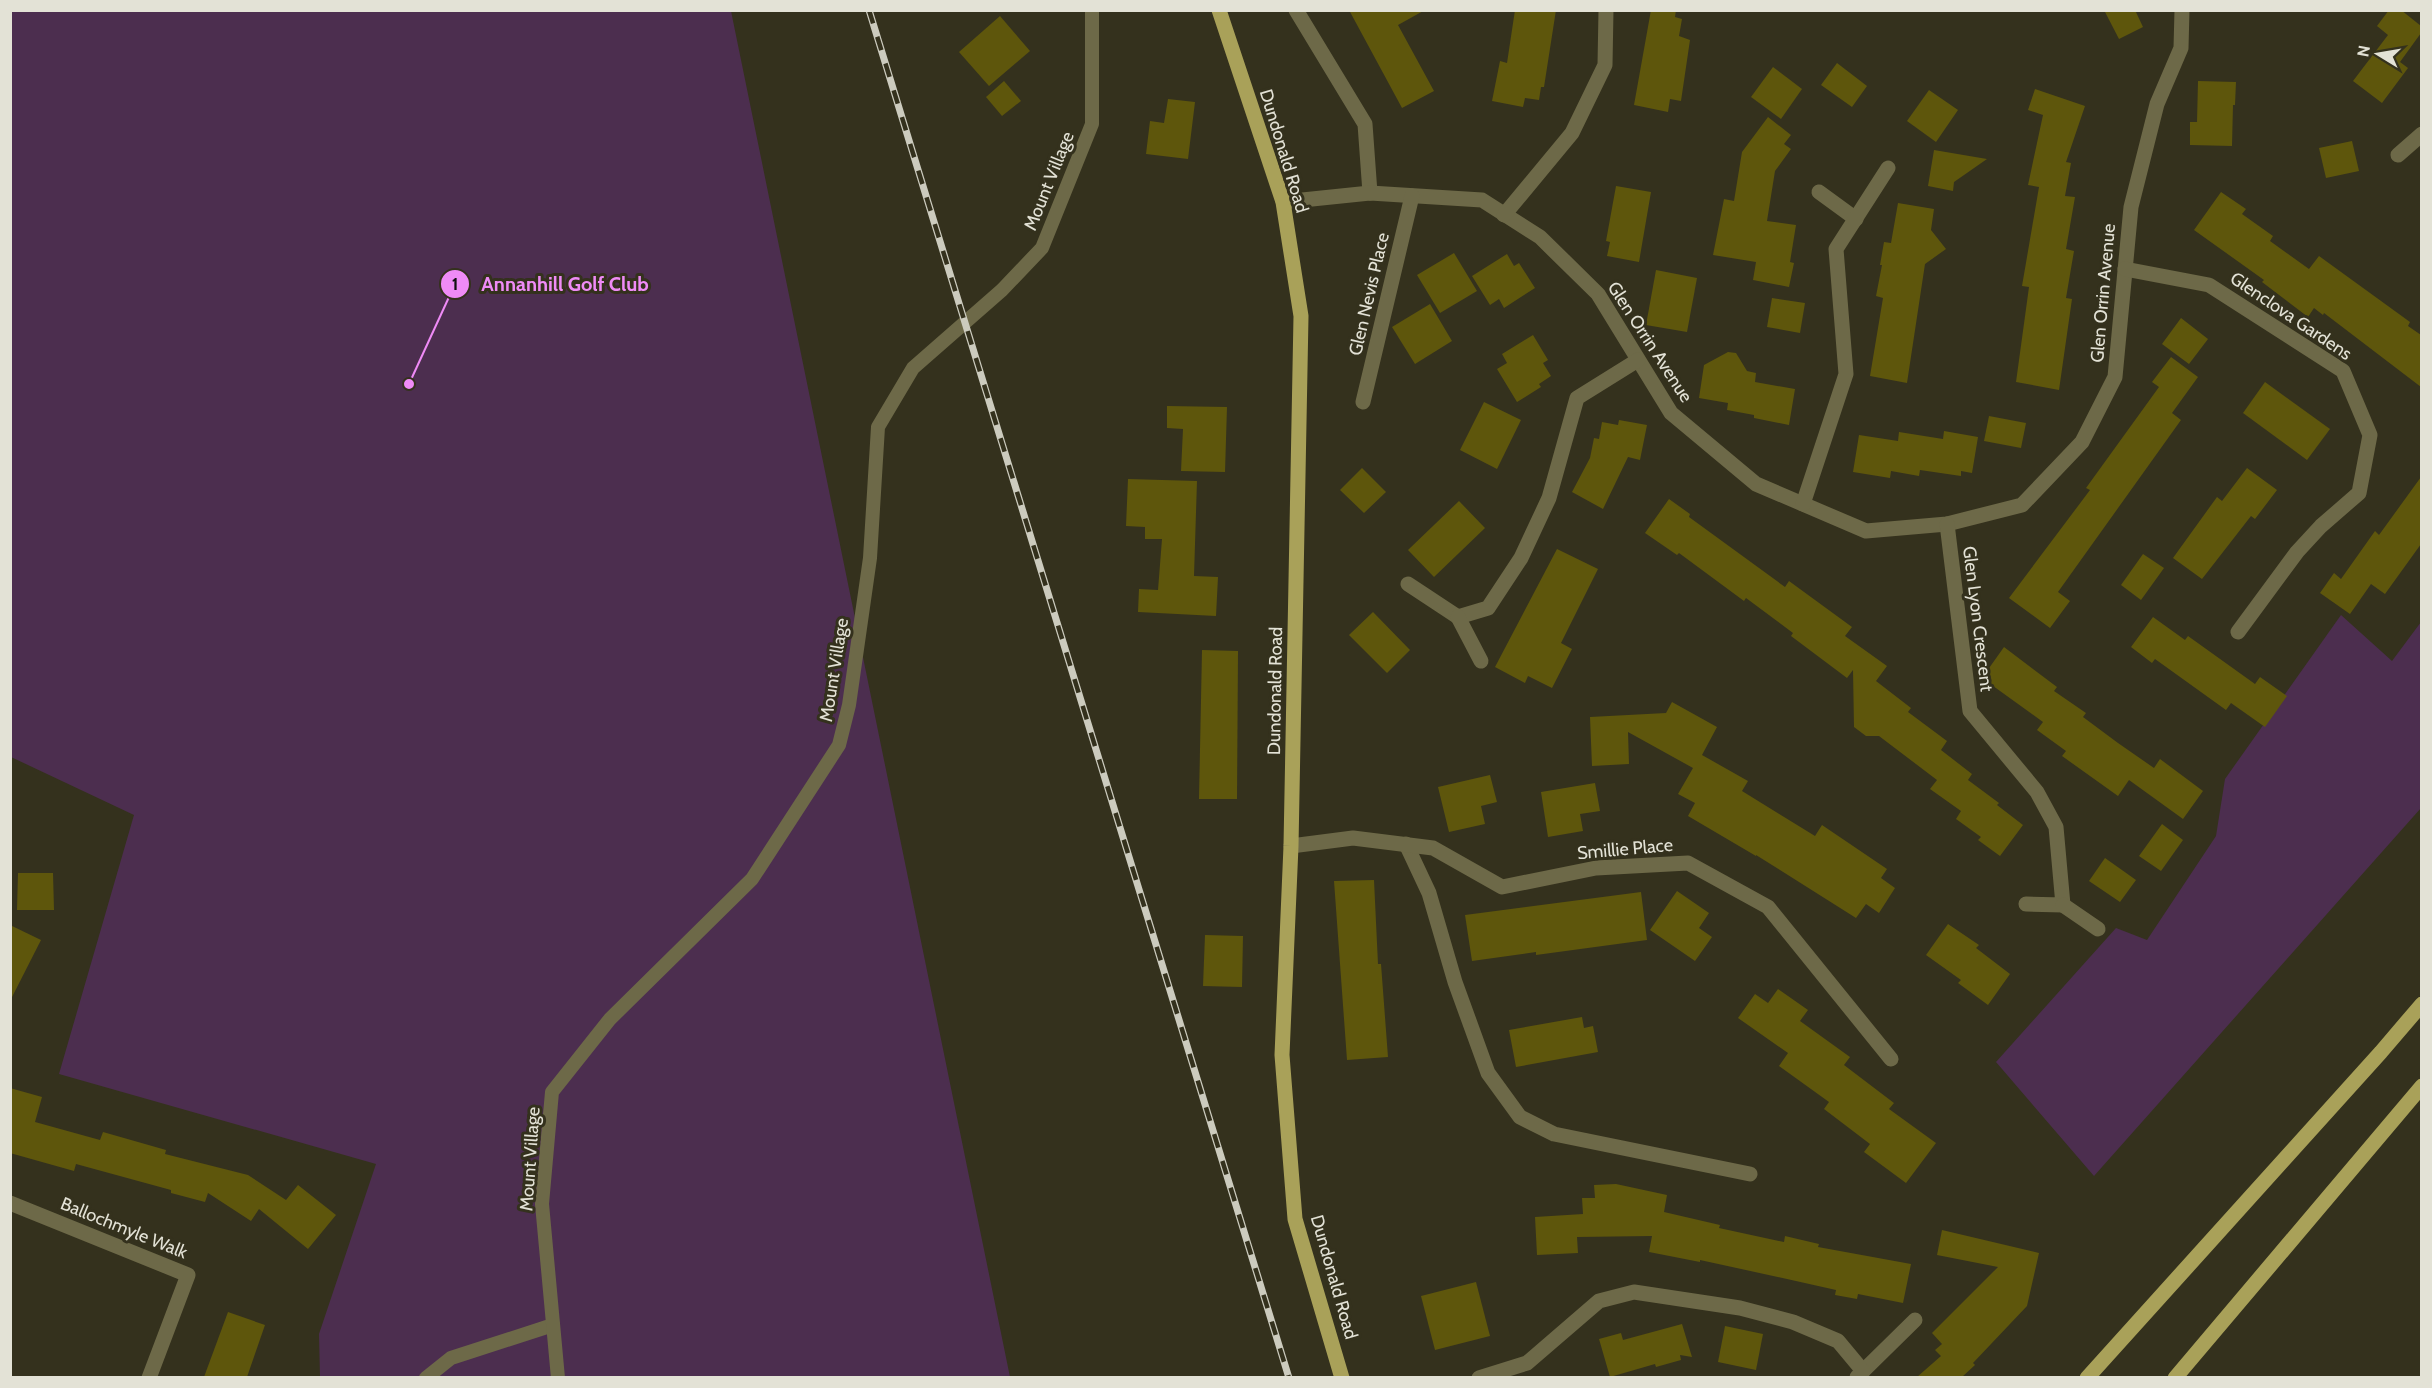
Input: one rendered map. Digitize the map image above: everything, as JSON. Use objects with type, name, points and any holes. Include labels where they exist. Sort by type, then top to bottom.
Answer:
[{"type":"main road","name":"Dundonald Road","points":[[1219,10],[1283,202],[1301,316],[1291,846],[1282,1054],[1295,1219],[1342,1377]]},
{"type":"main road","points":[[2087,1377],[2382,1052],[2421,1004]]},
{"type":"main road","points":[[2175,1377],[2421,1086]]},
{"type":"street","points":[[1296,10],[1365,124],[1370,193]]},
{"type":"street","points":[[1504,215],[1572,133],[1605,65],[1606,10]]},
{"type":"street","name":"Glen Orrin Avenue","points":[[1283,202],[1370,193],[1482,200],[1540,237],[1598,294],[1671,414],[1756,484],[1866,531],[1947,524],[2022,505],[2082,442],[2115,377],[2131,207],[2157,104],[2181,48],[2182,10]]},
{"type":"street","points":[[2398,155],[2421,134]]},
{"type":"street","points":[[1803,504],[1846,374],[1836,249],[1888,168]]},
{"type":"street","points":[[1819,192],[1856,219]]},
{"type":"street","name":"Glen Nevis Place","points":[[1364,402],[1412,196]]},
{"type":"street","name":"Glenclova Gardens","points":[[2125,268],[2209,285],[2343,370],[2370,435],[2359,493],[2321,526],[2296,552],[2238,632]]},
{"type":"street","points":[[1458,616],[1488,608],[1521,558],[1549,498],[1577,398],[1638,360]]},
{"type":"street","name":"Glen Lyon Crescent","points":[[1947,524],[1970,711],[2037,792],[2056,827],[2063,905]]},
{"type":"street","points":[[1408,584],[1458,616],[1481,661]]},
{"type":"street","name":"Smillie Place","points":[[1291,846],[1353,838],[1433,848],[1502,887],[1596,868],[1688,863],[1768,907],[1891,1059]]},
{"type":"street","points":[[1406,844],[1429,893],[1455,982],[1488,1073],[1520,1117],[1554,1134],[1750,1174]]},
{"type":"street","points":[[2026,904],[2063,905],[2098,929]]},
{"type":"street","name":"Ballochmyle Walk","points":[[10,1203],[188,1275],[150,1377]]},
{"type":"street","points":[[1479,1377],[1527,1363],[1599,1301],[1634,1292],[1740,1308],[1793,1322],[1838,1341],[1860,1374],[1915,1320]]},
{"type":"lane","name":"Mount Village","points":[[558,1377],[542,1204],[552,1092],[609,1019],[752,879],[839,745],[849,705],[870,558],[878,427],[913,368],[1002,290],[1042,248],[1092,124],[1092,10]]},
{"type":"lane","points":[[426,1377],[451,1358],[553,1325]]},
{"type":"shaded area","points":[[11,11],[731,11],[1010,1377],[320,1377],[319,1334],[376,1164],[59,1074],[134,815],[11,757]]},
{"type":"shaded area","points":[[2341,615],[2392,661],[2421,622],[2421,808],[2094,1176],[1996,1062],[2116,928],[2147,940],[2216,836],[2225,779]]},
{"type":"building","points":[[1349,10],[1425,10],[1398,25],[1434,91],[1402,108]]},
{"type":"building","points":[[1515,10],[1556,10],[1544,87],[1541,87],[1539,100],[1525,98],[1523,107],[1492,101],[1500,61],[1507,63]]},
{"type":"building","points":[[1651,10],[1676,10],[1675,17],[1682,19],[1679,36],[1690,40],[1681,101],[1670,99],[1668,112],[1634,105]]},
{"type":"building","points":[[2104,10],[2135,10],[2143,27],[2119,39]]},
{"type":"building","points":[[2389,10],[2401,10],[2421,26],[2421,33],[2400,62],[2408,68],[2382,103],[2353,81],[2388,35],[2377,26]]},
{"type":"building","points":[[1000,16],[1030,51],[989,86],[959,52]]},
{"type":"building","points":[[1837,63],[1867,86],[1852,107],[1821,85]]},
{"type":"building","points":[[1773,67],[1802,89],[1781,119],[1751,97]]},
{"type":"building","points":[[1004,81],[1021,101],[1002,116],[986,97]]},
{"type":"building","points":[[2198,81],[2236,82],[2232,146],[2190,145],[2190,122],[2197,122]]},
{"type":"building","points":[[2035,89],[2085,106],[2066,162],[2071,163],[2065,196],[2075,197],[2066,249],[2074,251],[2066,298],[2072,299],[2059,390],[2016,382],[2029,287],[2022,286],[2039,187],[2028,185],[2043,115],[2028,110]]},
{"type":"building","points":[[1929,90],[1958,110],[1936,142],[1907,121]]},
{"type":"building","points":[[1168,99],[1195,102],[1188,159],[1146,154],[1150,121],[1164,123]]},
{"type":"building","points":[[1768,117],[1791,135],[1784,144],[1791,149],[1775,171],[1767,221],[1796,225],[1790,262],[1794,263],[1789,287],[1753,280],[1756,262],[1713,255],[1724,199],[1734,201],[1742,152]]},
{"type":"building","points":[[2352,141],[2359,171],[2326,178],[2319,148]]},
{"type":"building","points":[[1934,150],[1987,159],[1954,182],[1953,191],[1928,186]]},
{"type":"building","points":[[1616,186],[1651,192],[1639,262],[1607,256],[1610,242],[1606,241]]},
{"type":"building","points":[[2221,192],[2246,209],[2242,214],[2273,236],[2270,241],[2309,269],[2319,256],[2410,322],[2408,326],[2421,335],[2421,387],[2324,313],[2323,315],[2314,308],[2308,317],[2262,282],[2264,280],[2194,230]]},
{"type":"building","points":[[1898,203],[1934,209],[1931,230],[1946,249],[1925,264],[1907,383],[1870,376],[1883,298],[1876,296],[1882,265],[1880,265],[1884,242],[1891,243]]},
{"type":"building","points":[[1454,253],[1477,291],[1440,313],[1417,275]]},
{"type":"building","points":[[1507,254],[1514,266],[1519,263],[1535,288],[1504,308],[1499,299],[1490,305],[1472,276]]},
{"type":"building","points":[[1656,270],[1697,278],[1687,332],[1646,325]]},
{"type":"building","points":[[1772,298],[1805,303],[1800,333],[1767,327]]},
{"type":"building","points":[[1430,304],[1452,341],[1415,364],[1392,327]]},
{"type":"building","points":[[2181,318],[2208,339],[2189,364],[2162,344]]},
{"type":"building","points":[[1533,335],[1548,360],[1543,363],[1551,376],[1539,384],[1541,387],[1517,402],[1497,369],[1507,363],[1502,354]]},
{"type":"building","points":[[1728,352],[1736,353],[1747,371],[1756,373],[1755,382],[1795,389],[1789,425],[1727,410],[1728,403],[1699,398],[1704,365]]},
{"type":"building","points":[[2171,357],[2198,377],[2172,413],[2181,420],[2058,592],[2070,601],[2050,628],[2009,598],[2090,490],[2086,488],[2159,387],[2152,382]]},
{"type":"building","points":[[2265,382],[2330,429],[2307,460],[2243,413]]},
{"type":"building","points":[[1484,402],[1521,420],[1497,469],[1460,450]]},
{"type":"building","points":[[1167,406],[1227,407],[1225,472],[1181,471],[1183,429],[1167,428]]},
{"type":"building","points":[[1989,416],[2026,423],[2021,448],[1984,441]]},
{"type":"building","points":[[1619,420],[1647,425],[1640,460],[1628,457],[1603,509],[1572,492],[1590,458],[1594,438],[1599,439],[1602,422],[1618,425]]},
{"type":"building","points":[[1944,431],[1978,437],[1972,473],[1961,471],[1961,476],[1920,470],[1919,476],[1891,471],[1890,478],[1853,472],[1859,435],[1898,441],[1899,432],[1943,439]]},
{"type":"building","points":[[1362,468],[1386,492],[1364,513],[1340,490]]},
{"type":"building","points":[[2247,468],[2277,490],[2255,519],[2251,516],[2202,579],[2173,558],[2217,497],[2222,501]]},
{"type":"building","points":[[2421,477],[2421,544],[2385,594],[2371,584],[2350,614],[2320,593],[2334,573],[2341,579],[2375,531],[2379,535]]},
{"type":"building","points":[[1128,479],[1197,481],[1194,576],[1218,577],[1216,616],[1138,612],[1139,589],[1158,590],[1162,539],[1145,539],[1145,527],[1126,526]]},
{"type":"building","points":[[1669,499],[1690,514],[1689,517],[1785,587],[1789,581],[1852,627],[1845,636],[1887,666],[1876,681],[1911,708],[1908,712],[1947,741],[1941,750],[1972,774],[1968,780],[1999,803],[1997,805],[2023,825],[2000,856],[1978,840],[1981,837],[1956,819],[1961,811],[1930,789],[1937,780],[1879,736],[1866,736],[1854,727],[1853,670],[1847,678],[1791,636],[1793,633],[1746,598],[1744,601],[1679,553],[1677,555],[1645,533]]},
{"type":"building","points":[[1459,501],[1485,528],[1434,577],[1408,550]]},
{"type":"building","points":[[1557,549],[1598,569],[1561,643],[1572,649],[1552,688],[1528,676],[1525,683],[1495,667]]},
{"type":"building","points":[[2143,554],[2164,568],[2141,600],[2121,585]]},
{"type":"building","points":[[1373,612],[1410,650],[1387,673],[1349,635]]},
{"type":"building","points":[[2153,617],[2185,640],[2188,636],[2255,684],[2260,677],[2287,696],[2265,727],[2231,703],[2226,710],[2155,659],[2152,663],[2131,647]]},
{"type":"building","points":[[2004,647],[2057,687],[2054,691],[2086,713],[2083,717],[2118,743],[2154,768],[2160,759],[2203,791],[2183,819],[2129,780],[2118,796],[2062,756],[2066,751],[2037,730],[2043,722],[1982,678]]},
{"type":"building","points":[[1202,650],[1238,651],[1237,799],[1199,799]]},
{"type":"building","points":[[1672,702],[1717,727],[1702,755],[1748,781],[1742,791],[1815,836],[1822,825],[1887,869],[1881,878],[1895,888],[1879,913],[1866,904],[1856,918],[1756,855],[1688,816],[1695,803],[1678,794],[1693,768],[1628,732],[1629,764],[1592,766],[1590,717],[1666,713]]},
{"type":"building","points":[[1490,775],[1497,802],[1481,806],[1485,824],[1449,832],[1438,787]]},
{"type":"building","points":[[1595,783],[1600,811],[1580,814],[1583,831],[1548,837],[1541,792]]},
{"type":"building","points":[[2162,824],[2183,840],[2161,871],[2139,856]]},
{"type":"building","points":[[2105,858],[2136,880],[2120,902],[2089,881]]},
{"type":"building","points":[[18,873],[53,873],[54,910],[17,910]]},
{"type":"building","points":[[1374,880],[1378,964],[1381,964],[1388,1057],[1347,1060],[1334,881]]},
{"type":"building","points":[[1677,891],[1709,913],[1699,928],[1712,937],[1695,961],[1650,930]]},
{"type":"building","points":[[1641,892],[1647,940],[1472,961],[1465,915]]},
{"type":"building","points":[[1948,924],[1979,945],[1976,948],[2010,974],[1988,1005],[1958,983],[1961,980],[1926,955]]},
{"type":"building","points":[[10,925],[41,940],[10,1001]]},
{"type":"building","points":[[1205,935],[1243,936],[1242,987],[1203,986]]},
{"type":"building","points":[[1778,989],[1808,1010],[1800,1021],[1850,1057],[1844,1065],[1894,1103],[1889,1109],[1936,1143],[1906,1183],[1864,1152],[1870,1144],[1824,1109],[1829,1102],[1779,1066],[1788,1053],[1738,1018],[1755,994],[1768,1003]]},
{"type":"building","points":[[1582,1017],[1584,1028],[1593,1026],[1598,1052],[1516,1067],[1509,1030]]},
{"type":"building","points":[[10,1088],[42,1097],[35,1122],[100,1140],[103,1132],[166,1150],[165,1154],[248,1175],[286,1200],[298,1185],[336,1215],[308,1249],[259,1209],[251,1221],[208,1193],[205,1202],[171,1193],[171,1190],[76,1164],[74,1171],[10,1153]]},
{"type":"building","points":[[1616,1184],[1667,1195],[1664,1212],[1720,1225],[1719,1228],[1784,1242],[1785,1236],[1819,1244],[1818,1247],[1911,1264],[1903,1303],[1858,1294],[1857,1299],[1835,1295],[1836,1290],[1700,1260],[1700,1262],[1649,1252],[1652,1236],[1577,1237],[1578,1253],[1537,1255],[1535,1217],[1583,1214],[1582,1198],[1595,1198],[1594,1185]]},
{"type":"building","points":[[1942,1230],[2039,1253],[2027,1306],[1973,1363],[1975,1365],[1962,1377],[1917,1377],[1941,1356],[1935,1350],[1942,1344],[1932,1333],[1998,1267],[1937,1255]]},
{"type":"building","points":[[1476,1282],[1490,1336],[1435,1350],[1421,1296]]},
{"type":"building","points":[[228,1312],[265,1325],[247,1377],[204,1377]]},
{"type":"building","points":[[1682,1324],[1692,1357],[1680,1355],[1681,1360],[1656,1367],[1655,1364],[1610,1377],[1599,1339],[1621,1333],[1623,1340]]},
{"type":"building","points":[[1725,1326],[1763,1334],[1756,1370],[1718,1362]]},
{"type":"railway","points":[[869,10],[1289,1378]]},
{"type":"place","name":"Annanhill Golf Club","points":[[409,384]]}]
